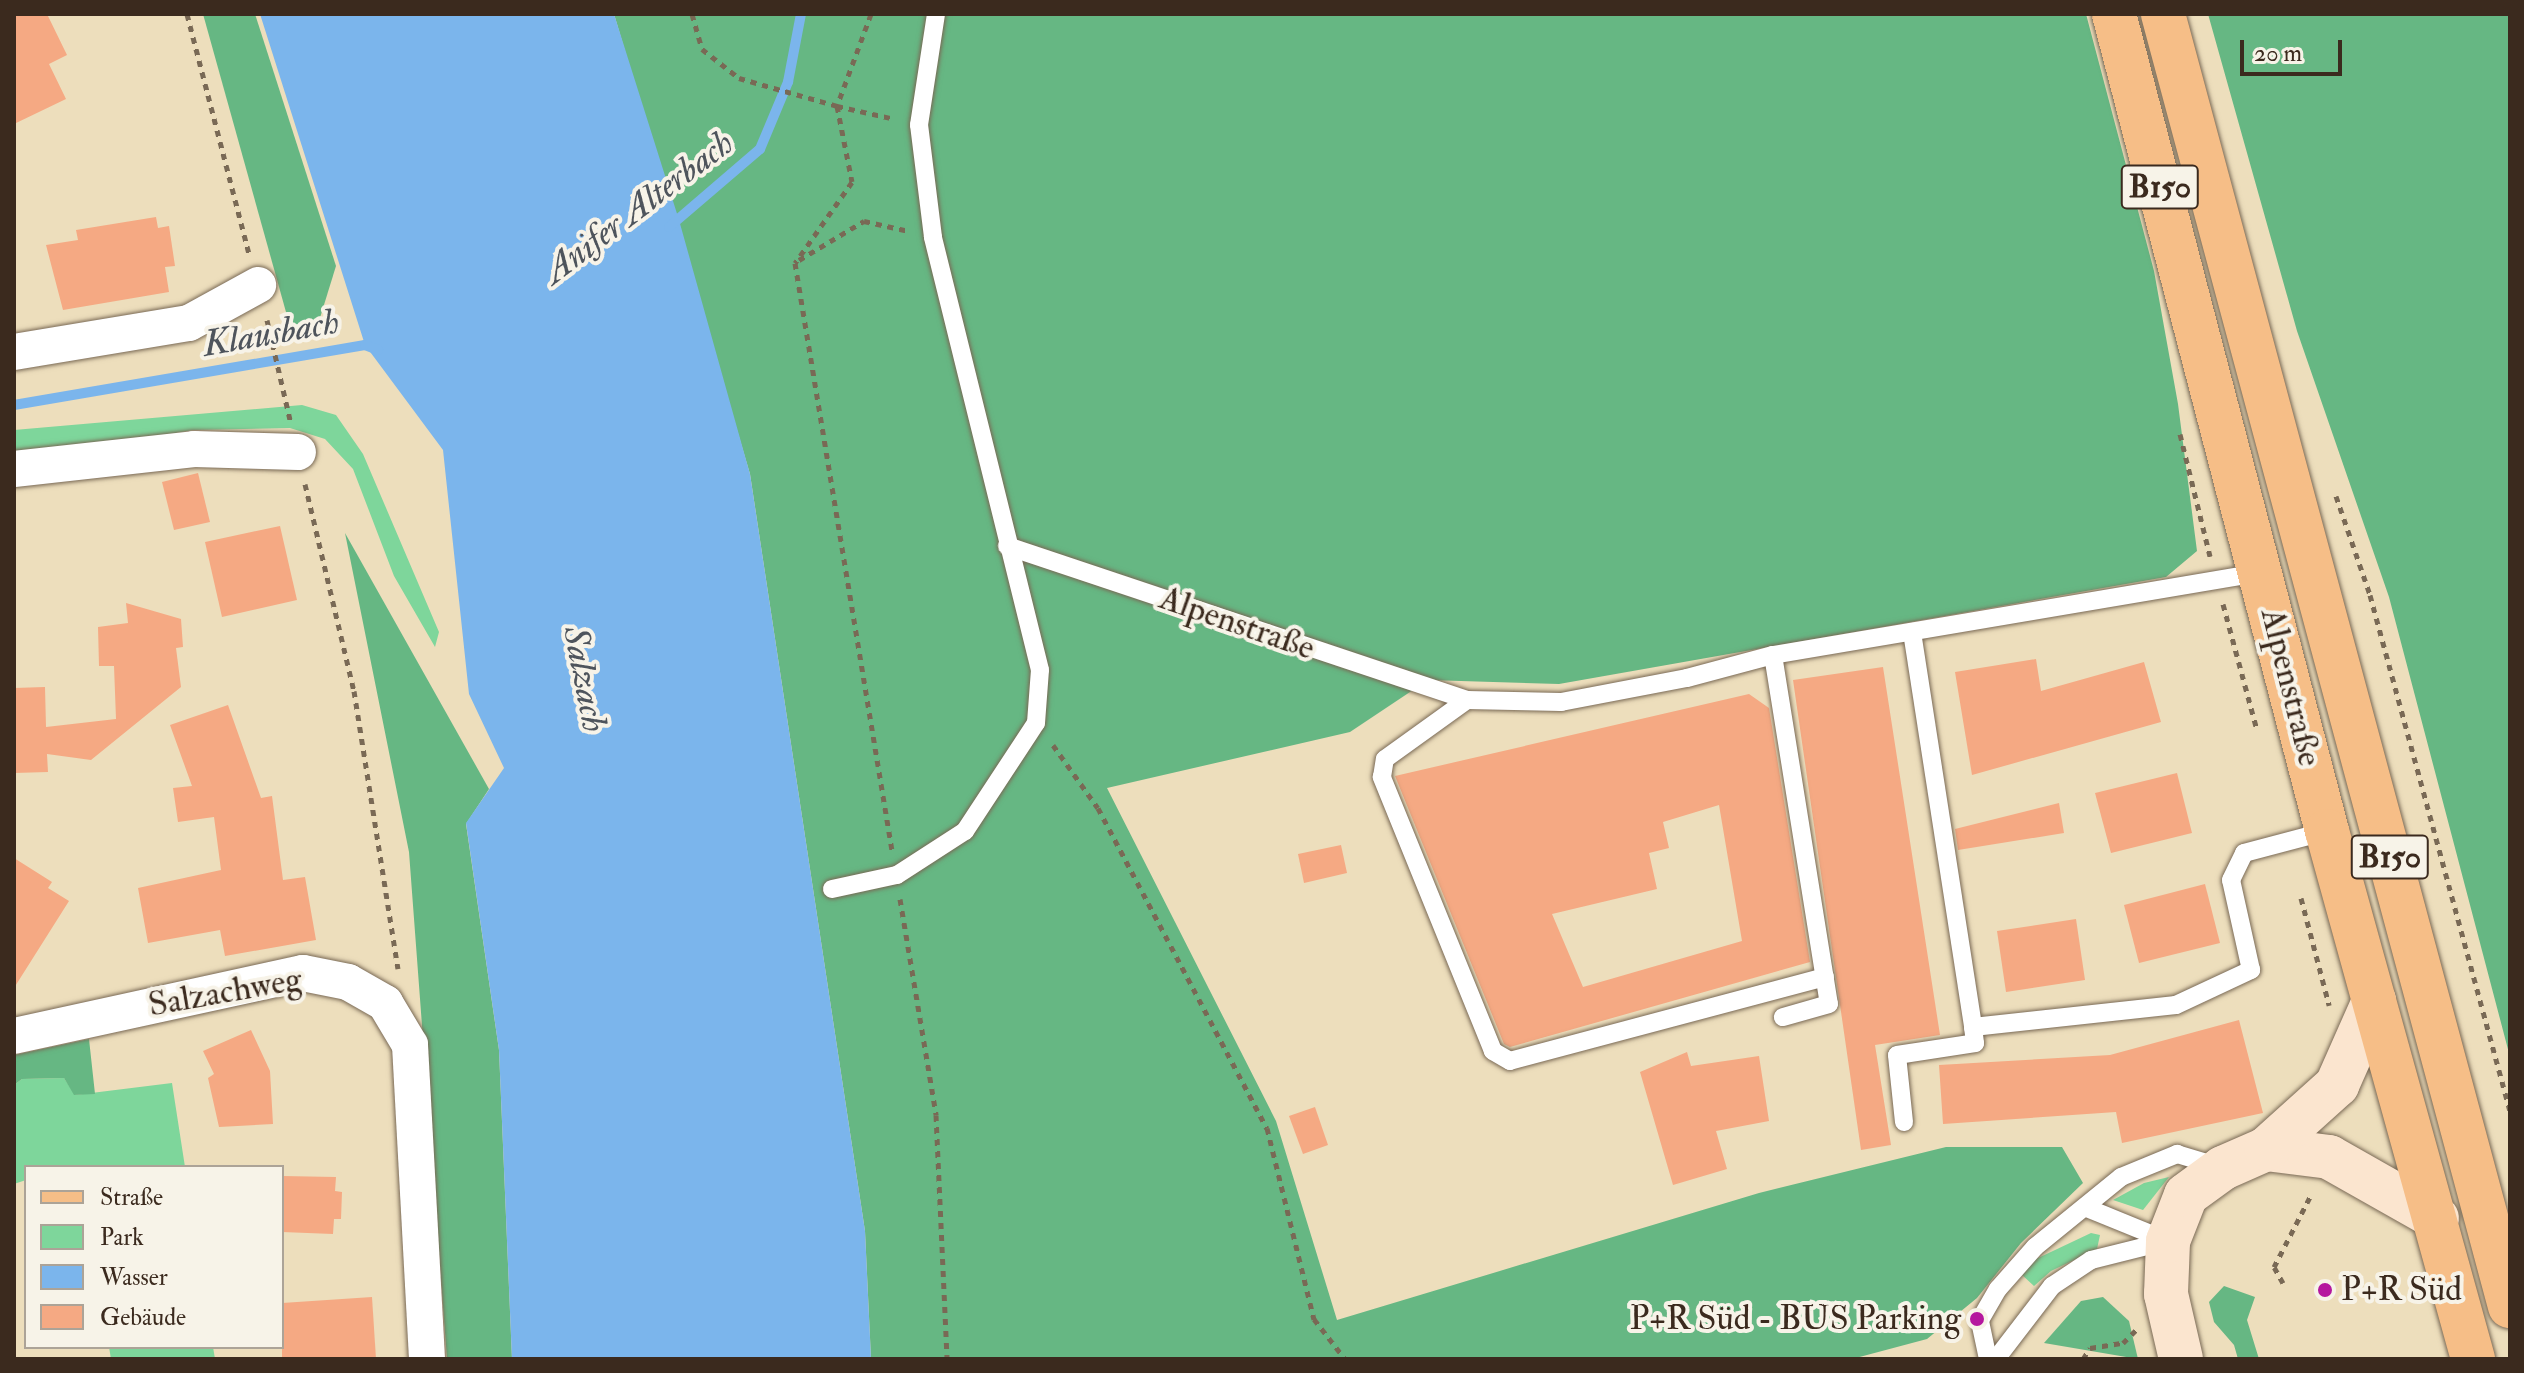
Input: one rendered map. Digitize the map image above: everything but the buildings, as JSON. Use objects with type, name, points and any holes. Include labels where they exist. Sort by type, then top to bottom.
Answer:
[{"type":"main road","name":"Alpenstraße","points":[[2114,14],[2263,572],[2307,836],[2374,1001],[2437,1218],[2473,1359]]},
{"type":"main road","name":"Alpenstraße","points":[[2163,14],[2500,1242],[2510,1306]]},
{"type":"street","points":[[14,352],[189,323],[258,285]]},
{"type":"street","points":[[14,469],[194,449],[298,452]]},
{"type":"street","name":"Salzachweg","points":[[14,1036],[303,973],[348,982],[385,1003],[410,1045],[427,1359]]},
{"type":"street","points":[[2181,1359],[2166,1294],[2168,1241],[2186,1195],[2223,1168],[2266,1149],[2337,1085],[2357,1050],[2374,1001]]},
{"type":"street","points":[[2266,1149],[2329,1157],[2437,1218]]},
{"type":"lane","points":[[832,889],[897,875],[965,831],[1036,723],[1040,670],[933,237],[919,125],[936,14]]},
{"type":"lane","name":"Alpenstraße","points":[[1007,546],[1467,700],[1561,702],[1687,678],[1773,655],[2263,572]]},
{"type":"lane","points":[[1904,1122],[1897,1055],[1975,1043],[1912,632]]},
{"type":"lane","points":[[1773,655],[1829,1004],[1783,1017]]},
{"type":"lane","points":[[1467,700],[1385,759],[1382,777],[1493,1051],[1510,1061],[1825,977]]},
{"type":"lane","points":[[1973,1027],[2176,1005],[2251,970],[2231,880],[2244,853],[2307,836]]},
{"type":"lane","points":[[1988,1359],[1980,1320],[1998,1289],[2035,1247],[2087,1208],[2121,1177],[2177,1154],[2223,1168]]},
{"type":"lane","points":[[2087,1208],[2168,1241]]},
{"type":"lane","points":[[1996,1359],[2052,1286],[2091,1260],[2168,1241]]},
{"type":"path","points":[[187,14],[271,337],[354,691],[400,983]]},
{"type":"path","points":[[692,14],[702,49],[739,78],[919,125]]},
{"type":"path","points":[[871,14],[837,106],[852,182],[795,263],[936,1115],[947,1359]]},
{"type":"path","points":[[795,263],[864,221],[933,237]]},
{"type":"path","points":[[2178,427],[2258,733]]},
{"type":"path","points":[[1036,723],[1098,808],[1267,1128],[1314,1319],[1345,1359]]},
{"type":"path","points":[[2307,836],[2334,1022]]},
{"type":"path","points":[[2283,1283],[2274,1267],[2316,1186]]},
{"type":"path","points":[[2083,1359],[2090,1348],[2123,1343],[2137,1329]]},
{"type":"green space","points":[[203,14],[255,14],[336,266],[319,321],[291,330]]},
{"type":"green space","points":[[614,14],[2086,14],[2154,271],[2178,404],[2197,551],[2166,577],[1559,684],[1428,680],[1350,732],[1107,788],[1276,1121],[1337,1320],[1759,1193],[1946,1147],[2062,1147],[2083,1183],[2021,1243],[1977,1298],[1927,1339],[1852,1359],[871,1359],[865,1231],[750,474]]},
{"type":"green space","points":[[2208,14],[2510,14],[2510,1057],[2389,597],[2297,331]]},
{"type":"green space","points":[[302,405],[336,415],[363,454],[439,632],[435,647],[394,576],[353,469],[325,439],[290,428],[193,430],[67,452],[14,455],[14,430]]},
{"type":"green space","points":[[345,533],[489,789],[466,824],[499,1050],[512,1359],[447,1359],[409,852]]},
{"type":"green space","points":[[89,1039],[95,1094],[74,1095],[64,1078],[22,1079],[14,1085],[14,1055]]},
{"type":"green space","points":[[64,1078],[75,1095],[172,1083],[185,1165],[24,1165],[24,1181],[14,1184],[14,1085],[22,1079]]},
{"type":"green space","points":[[2169,1177],[2143,1210],[2113,1200],[2144,1183]]},
{"type":"green space","points":[[2091,1233],[2100,1235],[2097,1249],[2051,1271],[2034,1286],[2021,1274],[2036,1259]]},
{"type":"green space","points":[[2224,1286],[2255,1297],[2247,1320],[2259,1359],[2238,1359],[2234,1345],[2214,1322],[2209,1302]]},
{"type":"green space","points":[[2103,1297],[2129,1321],[2138,1359],[2044,1343],[2081,1301]]},
{"type":"green space","points":[[109,1349],[213,1349],[215,1359],[111,1359]]},
{"type":"water","name":"Salzach","points":[[260,14],[614,14],[679,220],[750,474],[865,1231],[871,1359],[512,1359],[499,1050],[466,823],[504,768],[469,694],[443,450],[365,345]]},
{"type":"waterway","name":"Anifer Alterbach","points":[[669,227],[760,149],[788,82],[801,14]]},
{"type":"waterway","name":"Klausbach","points":[[14,405],[365,345],[378,350]]},
{"type":"place","name":"P+R Süd","points":[[2325,1290]]},
{"type":"place","name":"P+R Süd - BUS Parking","points":[[1977,1319]]}]
